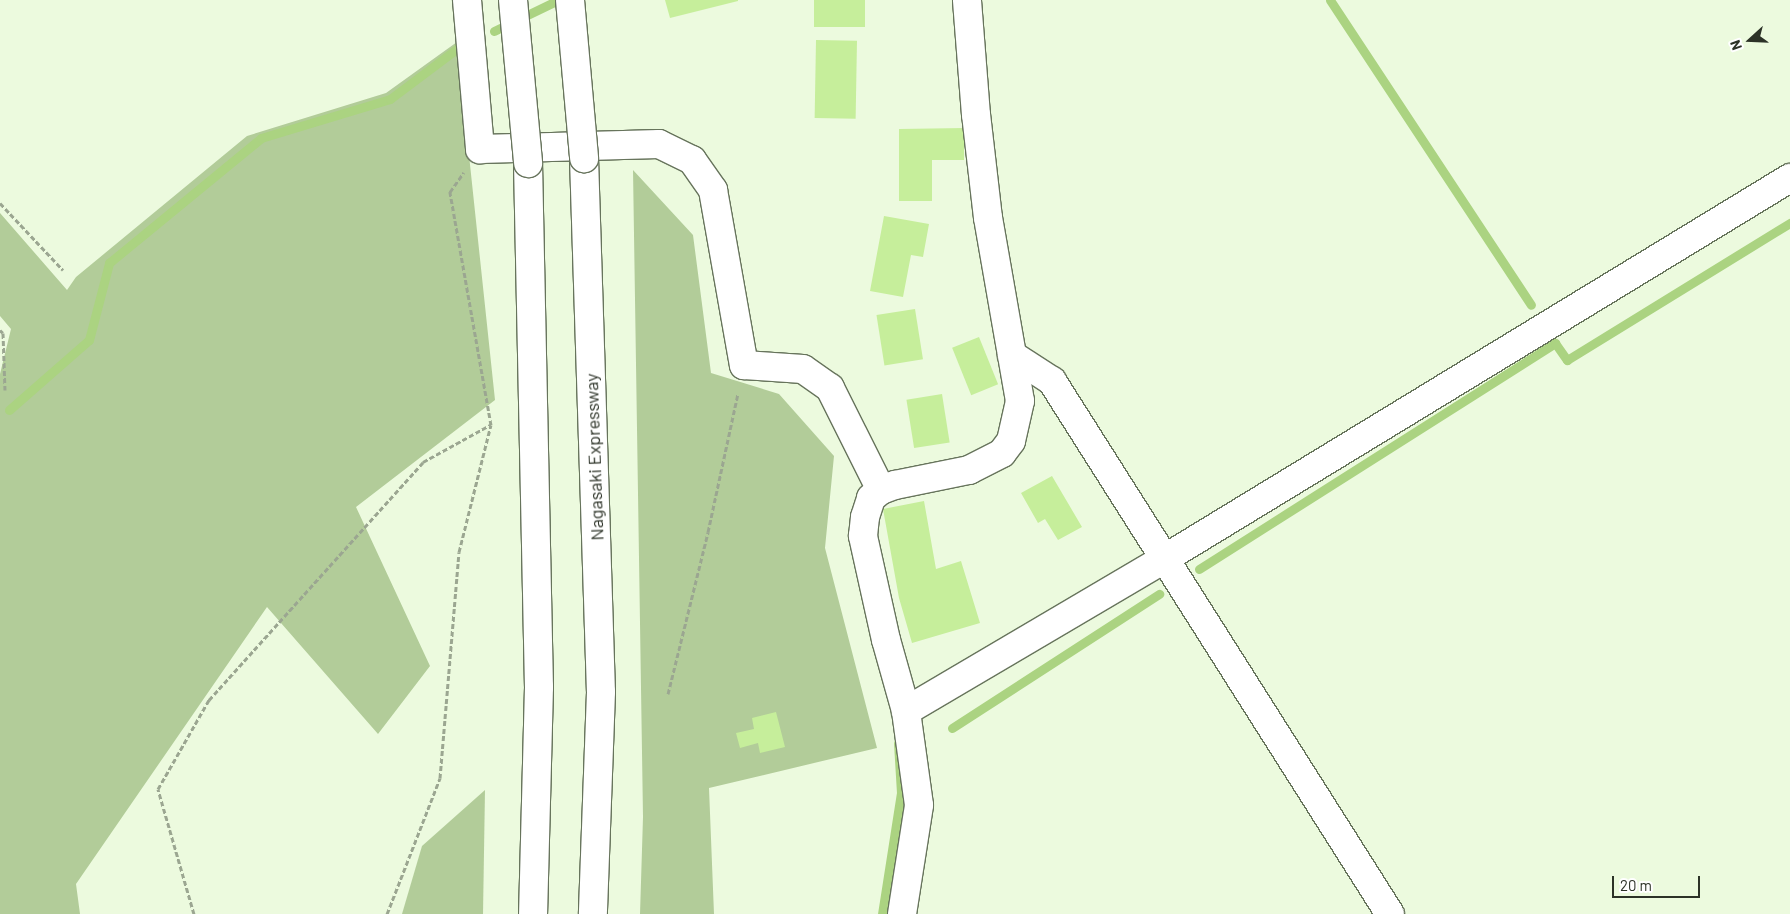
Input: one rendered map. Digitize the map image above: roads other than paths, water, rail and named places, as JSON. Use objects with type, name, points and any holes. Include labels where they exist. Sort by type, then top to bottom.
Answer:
[{"type":"main road","points":[[467,0],[480,149],[659,144],[692,160],[713,190],[744,365],[803,369],[830,388],[881,490]]},
{"type":"main road","points":[[513,0],[528,163],[539,687],[533,914]]},
{"type":"main road","name":"Nagasaki Expressway","points":[[570,0],[584,158],[601,692],[593,914]]},
{"type":"main road","points":[[902,914],[919,805],[906,711],[886,640],[863,536],[865,517],[871,498],[881,490],[895,485],[969,470],[1002,452],[1011,441],[1020,401],[988,218],[976,115],[967,0]]},
{"type":"main road","points":[[906,711],[1164,559],[1790,178]]},
{"type":"main road","points":[[1012,355],[1052,381],[1390,914]]},
{"type":"waterway","points":[[494,31],[558,0]]},
{"type":"waterway","points":[[1330,0],[1531,305]]},
{"type":"waterway","points":[[9,410],[89,340],[109,263],[261,138],[390,99],[458,48]]},
{"type":"waterway","points":[[1199,569],[1555,343],[1567,360],[1790,223]]},
{"type":"waterway","points":[[952,728],[1159,594]]},
{"type":"waterway","points":[[882,914],[901,793],[898,743]]}]
